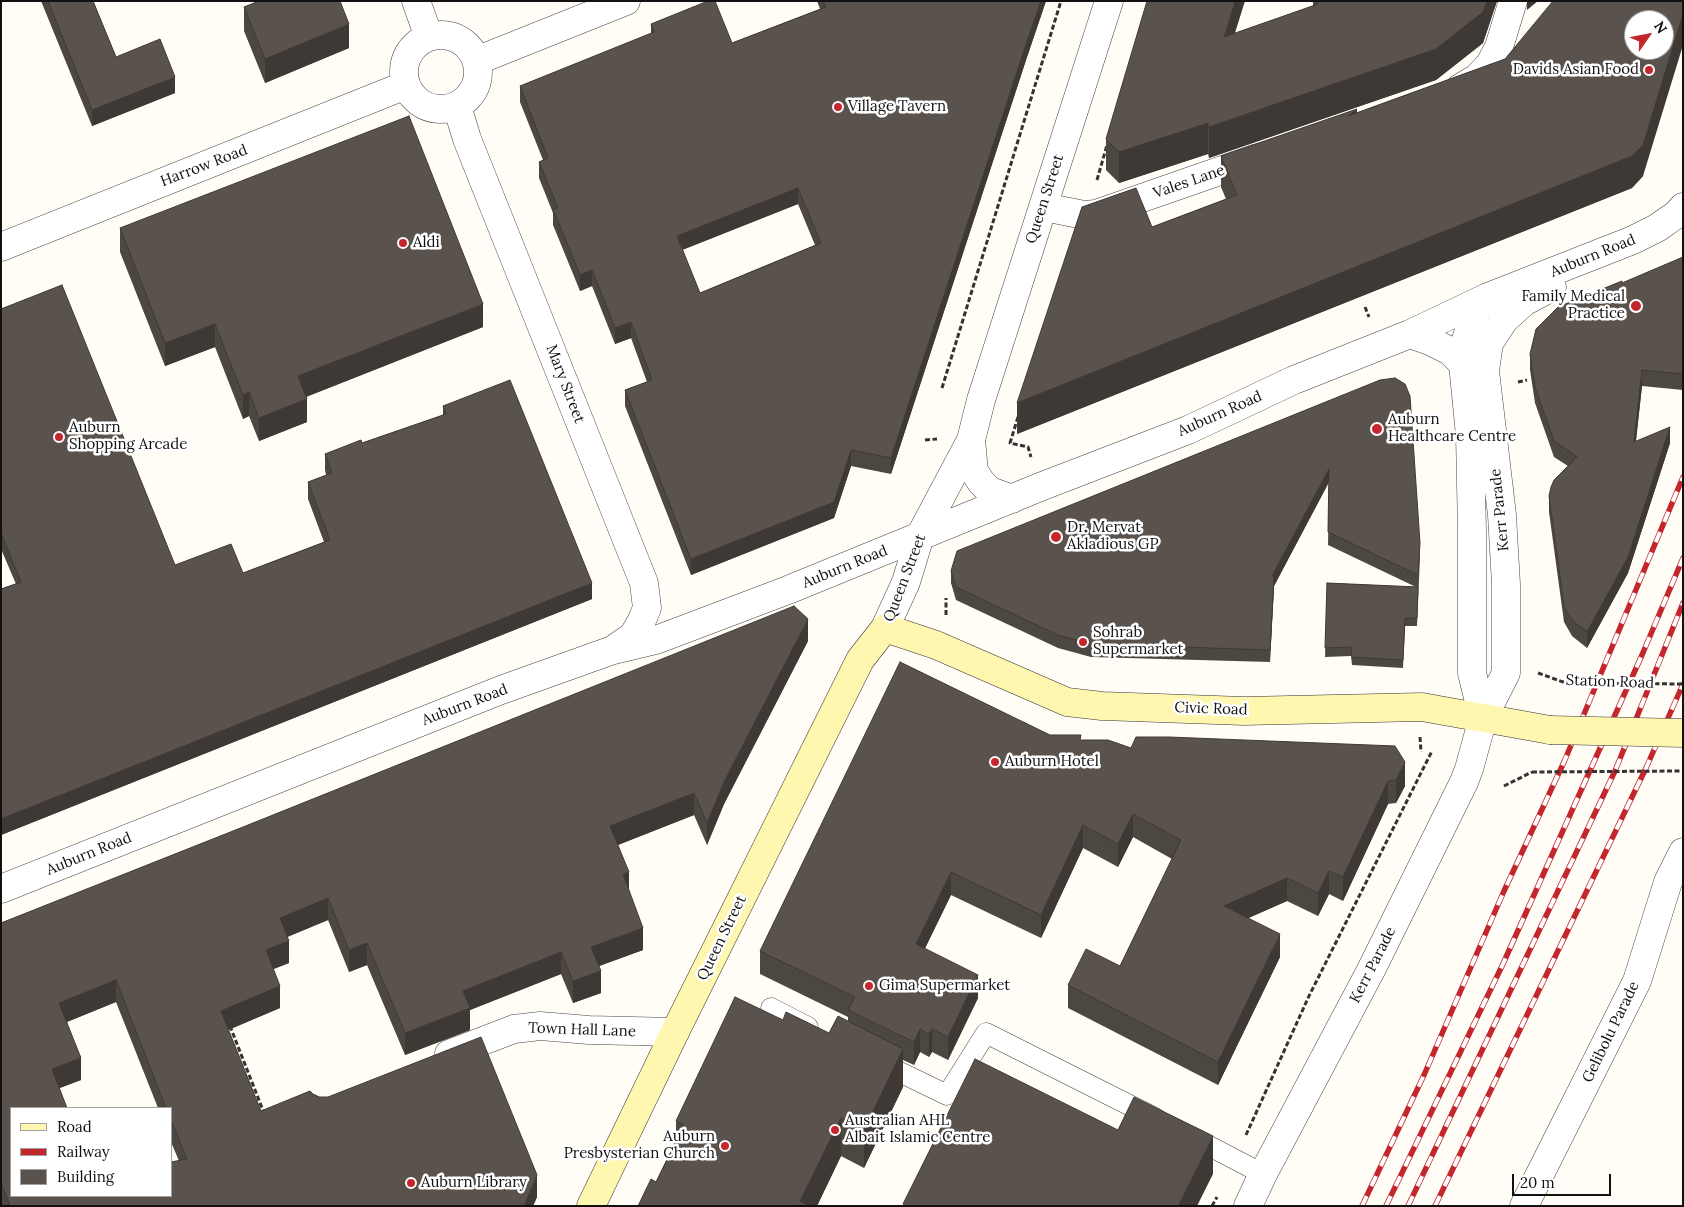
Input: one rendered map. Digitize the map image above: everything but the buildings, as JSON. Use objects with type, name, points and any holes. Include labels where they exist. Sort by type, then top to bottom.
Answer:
[{"type":"street","points":[[416,1],[429,37]]},
{"type":"street","points":[[476,61],[626,1]]},
{"type":"street","name":"Queen Street","points":[[592,1206],[675,1032],[860,660],[885,628],[906,582],[920,536],[971,440],[981,400],[1109,1]]},
{"type":"street","points":[[1436,97],[1463,87],[1477,78],[1490,64],[1499,47],[1513,1]]},
{"type":"street","points":[[438,35],[448,36],[458,40],[466,45],[476,61],[478,74],[475,87],[468,98],[457,106],[442,109],[427,107],[414,98],[406,85],[404,70],[408,56],[416,45],[429,37],[438,35]]},
{"type":"street","name":"Harrow Road","points":[[1,247],[406,85]]},
{"type":"street","name":"Mary Street","points":[[457,106],[467,139],[644,584],[647,608],[642,620],[633,636],[610,651]]},
{"type":"street","name":"Vales Lane","points":[[1044,207],[1084,215],[1096,214],[1277,151]]},
{"type":"street","name":"Auburn Road","points":[[1,889],[484,697],[610,651],[656,640],[788,590],[1188,430],[1294,380],[1410,334],[1488,298],[1657,228],[1680,211]]},
{"type":"street","name":"Kerr Parade","points":[[1248,1206],[1371,970],[1464,782],[1483,718],[1506,673],[1506,584],[1502,516],[1485,371],[1489,343],[1504,320],[1524,302],[1552,287],[1591,256]]},
{"type":"street","name":"Kerr Parade","points":[[1483,718],[1472,672],[1471,474],[1464,346],[1476,311],[1488,298]]},
{"type":"street","points":[[1410,334],[1450,351],[1464,364]]},
{"type":"street","points":[[971,440],[974,471],[981,482],[990,490],[1012,500]]},
{"type":"street","name":"Civic Road","points":[[885,628],[936,645],[1067,702],[1102,706],[1244,711],[1422,707],[1550,730],[1683,733]]},
{"type":"street","name":"Gelibolu Parade","points":[[1524,1206],[1637,981],[1668,882],[1683,852]]},
{"type":"street","name":"Town Hall Lane","points":[[422,1065],[514,1029],[540,1026],[631,1032],[675,1032]]},
{"type":"lane","points":[[771,1008],[824,1034]]},
{"type":"lane","points":[[859,1052],[947,1095],[986,1032],[1263,1174]]},
{"type":"path","points":[[942,388],[1061,1]]},
{"type":"path","points":[[1094,188],[1108,141]]},
{"type":"path","points":[[1018,414],[1010,443],[1028,447]]},
{"type":"path","points":[[946,598],[946,622]]},
{"type":"path","name":"Station Road","points":[[1538,673],[1566,683],[1683,684]]},
{"type":"path","points":[[1420,734],[1421,752]]},
{"type":"path","points":[[1212,1206],[1309,996],[1432,751]]},
{"type":"path","points":[[1504,786],[1532,772],[1683,771]]},
{"type":"path","points":[[228,1022],[264,1114]]},
{"type":"railway","points":[[1362,1206],[1424,1075],[1504,891],[1564,762],[1683,477]]},
{"type":"railway","points":[[1386,1206],[1502,966],[1642,655],[1683,558]]},
{"type":"railway","points":[[1408,1206],[1615,771],[1683,603]]},
{"type":"railway","points":[[1435,1206],[1646,768],[1683,684]]},
{"type":"place","name":"Davids Asian Food","points":[[1649,70]]},
{"type":"place","name":"Village Tavern","points":[[838,107]]},
{"type":"place","name":"Aldi","points":[[403,243]]},
{"type":"place","name":"Family Medical Practice","points":[[1636,306]]},
{"type":"place","name":"Auburn Healthcare Centre","points":[[1377,429]]},
{"type":"place","name":"Auburn Shopping Arcade","points":[[59,437]]},
{"type":"place","name":"Dr. Mervat Akladious GP","points":[[1056,537]]},
{"type":"place","name":"Sohrab Supermarket","points":[[1083,642]]},
{"type":"place","name":"Auburn Hotel","points":[[995,762]]},
{"type":"place","name":"Gima Supermarket","points":[[869,986]]},
{"type":"place","name":"Australian AHL Albait Islamic Centre","points":[[835,1130]]},
{"type":"place","name":"Auburn Presbysterian Church","points":[[725,1146]]},
{"type":"place","name":"Auburn Library","points":[[411,1183]]}]
